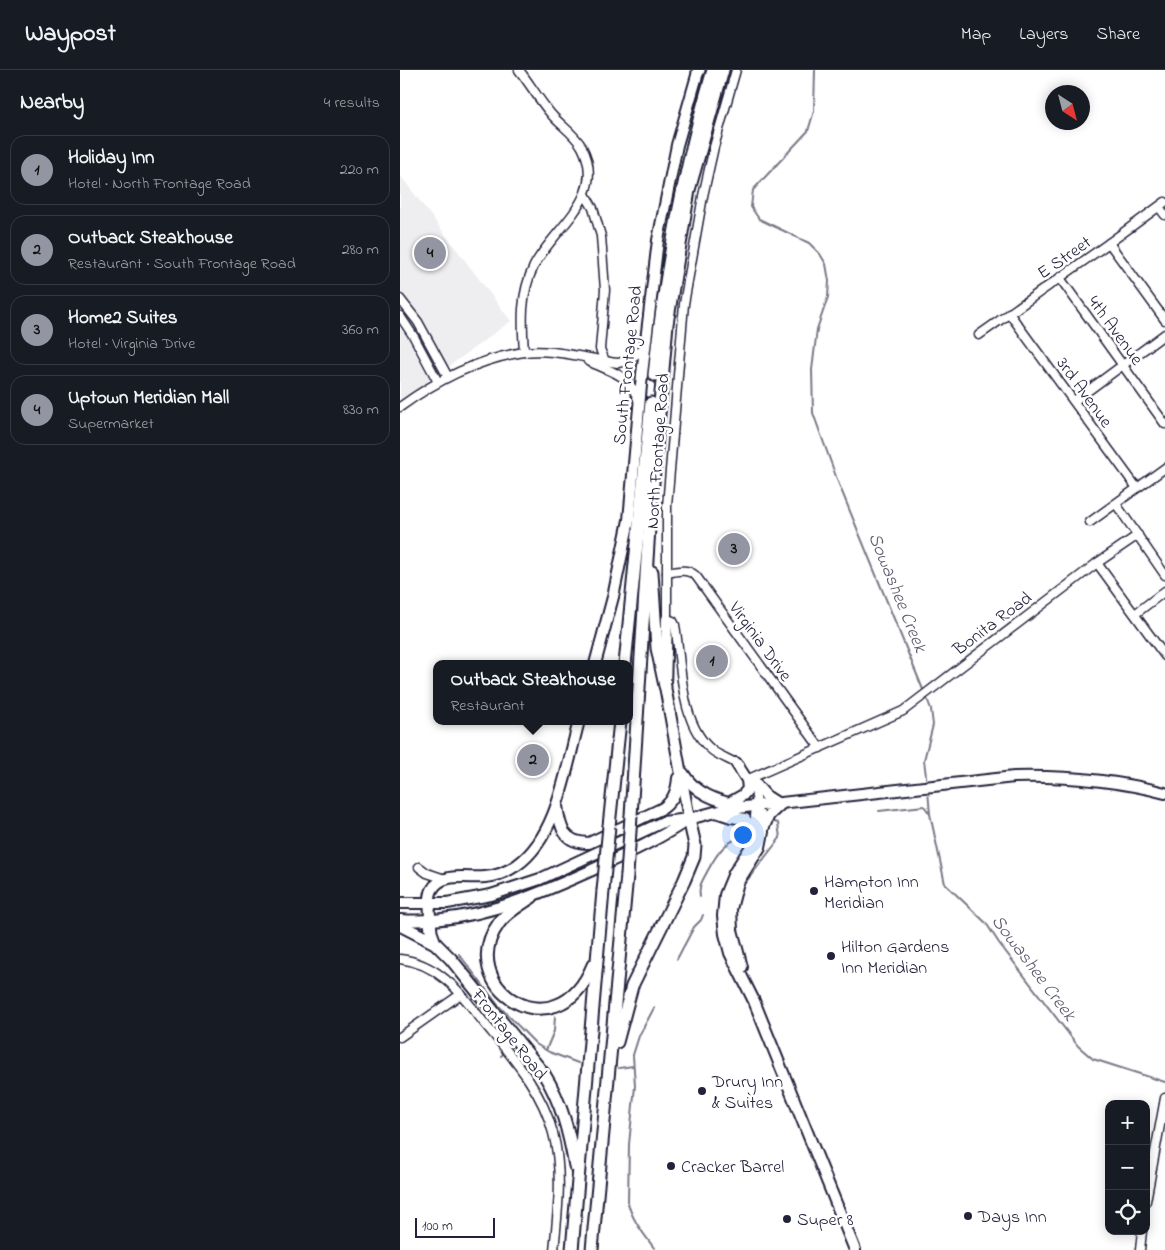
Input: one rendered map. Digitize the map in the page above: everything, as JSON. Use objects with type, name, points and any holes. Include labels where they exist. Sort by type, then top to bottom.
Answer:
[{"type":"highway","points":[[625,660],[665,284],[681,191],[713,70]]},
{"type":"highway","points":[[592,1250],[626,875],[649,528],[667,324],[689,190],[723,70]]},
{"type":"highway","points":[[649,528],[652,542],[656,632],[660,662],[666,686]]},
{"type":"highway","points":[[572,1250],[596,956],[620,725]]},
{"type":"highway","points":[[608,1070],[613,1060],[618,1033],[632,986],[694,857],[695,845],[689,819]]},
{"type":"highway","points":[[532,897],[500,922],[489,942],[489,968],[492,977],[503,994],[512,1000],[530,1007],[551,1007],[561,1003],[579,991],[596,956]]},
{"type":"highway","points":[[430,920],[430,932],[435,943]]},
{"type":"highway","points":[[400,925],[435,943],[451,959],[517,1040],[552,1087],[568,1128],[577,1179]]},
{"type":"main road","name":"South Frontage Road","points":[[596,660],[629,520],[653,269],[677,145],[698,71]]},
{"type":"main road","points":[[667,619],[666,686],[689,819]]},
{"type":"main road","points":[[430,920],[430,903],[433,889],[445,879],[492,876],[508,871],[533,851],[543,838],[557,803],[578,725]]},
{"type":"main road","points":[[712,812],[744,796],[748,789],[747,780],[736,763]]},
{"type":"main road","points":[[557,803],[560,825],[567,836],[578,842],[594,841],[657,812],[667,805],[673,798],[677,788],[680,768]]},
{"type":"main road","points":[[680,768],[694,788],[720,801],[745,807]]},
{"type":"main road","points":[[400,903],[447,903],[478,898],[515,888],[553,873],[663,822],[689,819],[712,812],[757,805],[1014,777],[1071,777],[1112,781],[1163,792]]},
{"type":"main road","points":[[752,780],[766,796],[780,803]]},
{"type":"main road","points":[[780,803],[768,815],[730,882],[723,909],[723,924],[727,944],[743,978],[854,1250]]},
{"type":"main road","points":[[757,805],[761,816],[759,832]]},
{"type":"main road","points":[[712,812],[745,819],[759,832]]},
{"type":"main road","points":[[400,920],[430,920],[472,915],[532,897],[644,845],[668,833],[689,819]]},
{"type":"street","points":[[520,70],[551,114],[572,134],[581,146],[588,165],[586,194],[544,250],[526,287],[522,324],[524,352]]},
{"type":"street","name":"North Frontage Road","points":[[736,70],[714,147],[687,284],[678,361],[667,506],[667,619],[673,621],[675,625],[692,725],[699,737],[711,749],[736,763],[746,771],[752,780]]},
{"type":"street","points":[[586,194],[594,208],[601,236],[604,290],[600,349],[605,361]]},
{"type":"street","points":[[1162,204],[1165,216]]},
{"type":"street","name":"E Street","points":[[979,335],[1110,244],[1162,204]]},
{"type":"street","points":[[1110,244],[1165,320]]},
{"type":"street","name":"4th Avenue","points":[[1060,278],[1165,424]]},
{"type":"street","points":[[400,299],[418,322],[448,377]]},
{"type":"street","name":"3rd Avenue","points":[[1009,314],[1137,488]]},
{"type":"street","points":[[400,316],[414,337],[438,382]]},
{"type":"street","points":[[1074,401],[1165,334]]},
{"type":"street","points":[[400,407],[438,382],[467,368],[524,352],[549,351],[619,363],[644,348]]},
{"type":"street","points":[[580,356],[627,380],[639,402]]},
{"type":"street","points":[[1090,522],[1165,468]]},
{"type":"street","points":[[1116,504],[1165,575]]},
{"type":"street","name":"Bonita Road","points":[[752,780],[903,711],[1097,563],[1138,535]]},
{"type":"street","points":[[1097,563],[1165,656]]},
{"type":"street","name":"Virginia Drive","points":[[667,573],[685,570],[696,576],[820,748]]},
{"type":"street","points":[[1135,614],[1165,591]]},
{"type":"street","points":[[752,780],[757,805]]},
{"type":"street","points":[[420,867],[427,873],[445,879]]},
{"type":"street","name":"Frontage Road","points":[[400,959],[429,968],[444,978],[461,994],[522,1069],[539,1096],[549,1120],[555,1144],[559,1175],[554,1250]]},
{"type":"street","points":[[400,1037],[461,994]]},
{"type":"street","points":[[1148,1190],[1165,1098]]},
{"type":"street","points":[[1140,1250],[1142,1235]]},
{"type":"shaded area","points":[[400,175],[511,321],[400,402]]},
{"type":"waterway","name":"Sowashee Creek","points":[[815,70],[814,111],[808,131],[753,190],[751,207],[759,219],[809,243],[820,254],[826,264],[829,281],[828,297],[817,329],[812,370],[813,413],[838,482],[924,692]]},
{"type":"waterway","name":"Sowashee Creek","points":[[926,696],[931,709],[933,725],[924,760],[927,784]]},
{"type":"waterway","name":"Sowashee Creek","points":[[928,791],[930,814],[945,884],[986,923],[999,943],[1078,1046],[1093,1059],[1165,1082]]},
{"type":"waterway","points":[[879,811],[924,806],[930,814]]},
{"type":"waterway","points":[[739,894],[742,891],[742,887],[780,838],[778,823],[769,821]]},
{"type":"waterway","points":[[700,897],[701,884],[718,853],[735,840],[750,838]]},
{"type":"waterway","points":[[677,959],[694,927],[703,915]]},
{"type":"waterway","points":[[459,954],[498,1005],[536,1044],[549,1052],[578,1063]]},
{"type":"waterway","points":[[654,1008],[639,1036],[633,1055],[635,1086],[629,1144],[628,1203],[635,1221],[654,1248]]},
{"type":"waterway","points":[[546,1050],[554,1031],[555,1016]]},
{"type":"waterway","points":[[619,1068],[633,1066]]},
{"type":"place","name":"Uptown Meridian Mall","points":[[430,253]]},
{"type":"place","name":"Home2 Suites","points":[[734,549]]},
{"type":"place","name":"Holiday Inn","points":[[712,661]]},
{"type":"place","name":"Outback Steakhouse","points":[[533,760]]},
{"type":"place","name":"Hampton Inn Meridian","points":[[814,891]]},
{"type":"place","name":"Hilton Gardens Inn Meridian","points":[[831,956]]},
{"type":"place","name":"Drury Inn & Suites","points":[[702,1091]]},
{"type":"place","name":"Cracker Barrel","points":[[671,1166]]},
{"type":"place","name":"Days Inn","points":[[968,1216]]},
{"type":"place","name":"Super 8","points":[[787,1219]]}]
